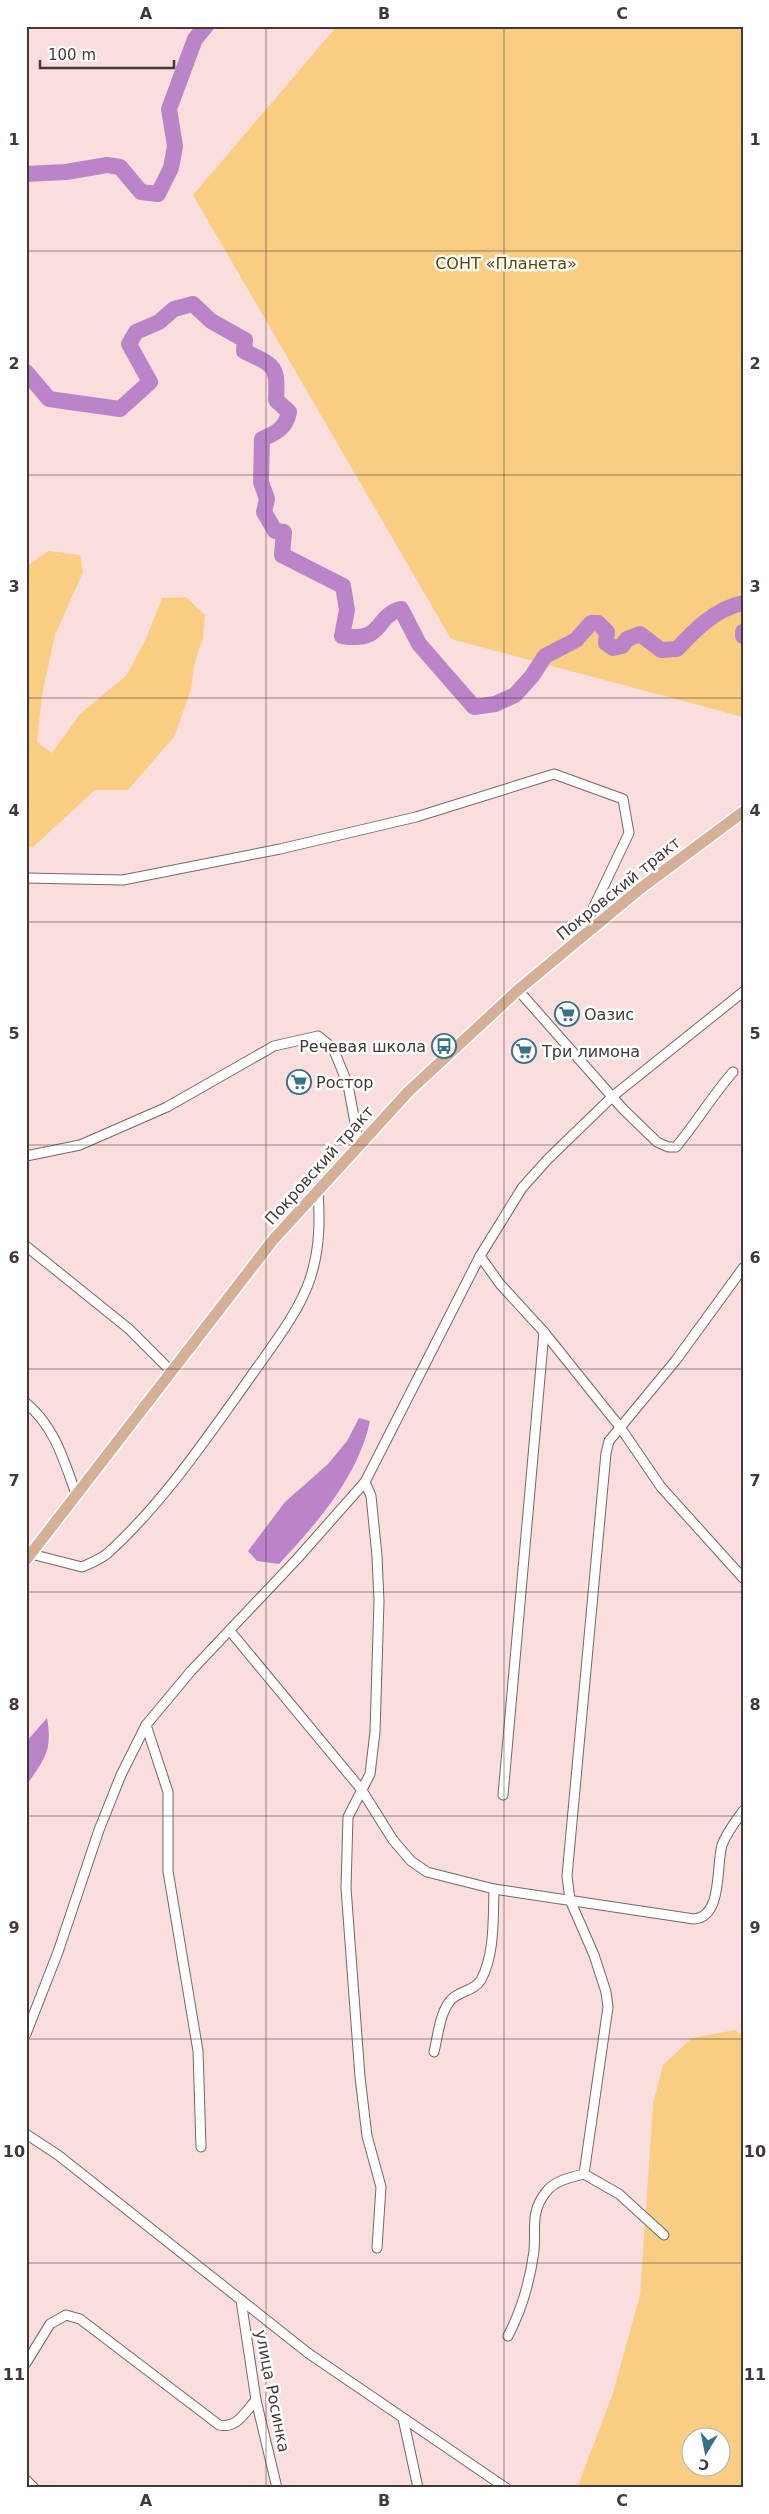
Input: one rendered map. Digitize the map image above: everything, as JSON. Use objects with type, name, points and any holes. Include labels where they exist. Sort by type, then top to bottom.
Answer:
[{"type":"main road","name":"Покровский тракт","points":[[28,1555],[273,1240],[359,1144],[447,1054],[518,990],[641,888],[743,812]]},
{"type":"street","points":[[26,878],[123,880],[252,854],[416,817],[554,774],[623,799],[628,833],[578,941]]},
{"type":"street","points":[[518,990],[612,1096],[657,1142],[668,1147],[676,1146],[712,1095],[733,1072]]},
{"type":"street","points":[[26,2034],[58,1952],[99,1830],[120,1775],[146,1725],[191,1671],[230,1631],[365,1482],[480,1256],[522,1188],[548,1159],[612,1096],[743,992]]},
{"type":"street","points":[[26,1156],[80,1145],[166,1108],[274,1046],[318,1036],[333,1048],[348,1085],[359,1144]]},
{"type":"street","points":[[28,1555],[82,1567],[106,1554],[140,1521],[212,1431],[281,1335],[310,1281],[319,1247],[318,1190]]},
{"type":"street","points":[[26,1246],[129,1329],[171,1372]]},
{"type":"street","points":[[480,1256],[500,1284],[544,1332],[620,1427],[660,1487],[742,1574]]},
{"type":"street","points":[[584,2174],[608,2007],[606,1992],[594,1955],[570,1900],[567,1876],[606,1453],[609,1441],[676,1360],[743,1268]]},
{"type":"street","points":[[503,1795],[544,1332]]},
{"type":"street","points":[[26,1403],[39,1414],[52,1432],[76,1494]]},
{"type":"street","points":[[365,1482],[371,1496],[374,1519],[379,1601],[375,1732],[370,1774],[360,1789],[348,1818],[346,1888],[360,2077],[367,2136],[381,2187],[377,2248]]},
{"type":"street","points":[[230,1631],[360,1789],[393,1840],[411,1861],[427,1872],[494,1889],[694,1919],[702,1918],[708,1912],[717,1887],[722,1847],[726,1834],[743,1811]]},
{"type":"street","points":[[146,1725],[168,1792],[168,1871],[198,2051],[201,2147]]},
{"type":"street","points":[[434,2052],[446,2007],[453,1998],[468,1991],[480,1982],[488,1963],[493,1925],[494,1889]]},
{"type":"street","points":[[26,2134],[58,2155],[308,2353],[506,2488]]},
{"type":"street","points":[[508,2336],[520,2314],[527,2288],[534,2250],[535,2210],[547,2190],[564,2180],[584,2174],[619,2194],[664,2235]]},
{"type":"street","name":"улица Росинка","points":[[241,2300],[256,2400],[277,2488]]},
{"type":"street","points":[[26,2363],[50,2324],[66,2315],[80,2319],[220,2425],[228,2427],[235,2424],[256,2400]]},
{"type":"street","points":[[403,2418],[418,2488]]},
{"type":"street","points":[[26,2480],[34,2488]]},
{"type":"green space","name":"СОНТ «Планета»","points":[[337,26],[743,26],[743,717],[451,639],[193,195]]},
{"type":"green space","points":[[48,551],[80,555],[83,572],[55,635],[42,695],[37,742],[52,753],[80,714],[126,676],[146,639],[162,598],[186,597],[205,615],[203,638],[194,665],[191,690],[174,737],[128,790],[95,790],[32,848],[26,845],[26,567]]},
{"type":"green space","points":[[735,2030],[743,2036],[743,2488],[577,2488],[613,2393],[640,2295],[653,2104],[663,2065],[692,2038]]},
{"type":"shaded area","points":[[359,1418],[370,1421],[364,1442],[346,1480],[334,1498],[308,1532],[279,1564],[257,1561],[248,1551],[285,1502],[328,1464],[347,1441]]},
{"type":"shaded area","points":[[47,1718],[49,1739],[46,1755],[26,1786],[26,1742]]},
{"type":"waterway","points":[[26,174],[66,172],[107,165],[120,167],[141,192],[158,194],[171,168],[175,146],[169,109],[195,39],[206,26]]},
{"type":"waterway","points":[[26,372],[49,399],[120,409],[150,382],[129,344],[136,332],[159,322],[174,309],[193,304],[211,321],[245,340],[244,351],[262,360],[272,368],[276,380],[276,400],[289,412],[283,426],[262,439],[261,482],[267,499],[264,512],[275,531],[284,532],[282,555],[343,586],[347,610],[342,636],[366,636],[378,628],[392,612],[401,609],[419,644],[474,707],[495,704],[515,695],[532,676],[545,656],[576,640],[591,623],[598,623],[607,632],[606,643],[613,648],[622,646],[627,639],[640,634],[661,650],[677,649],[699,627],[715,615],[743,603]]},
{"type":"place","name":"Оазис","points":[[567,1014]]},
{"type":"place","name":"Речевая школа","points":[[444,1046]]},
{"type":"place","name":"Три лимона","points":[[524,1051]]},
{"type":"place","name":"Ростор","points":[[299,1082]]}]
